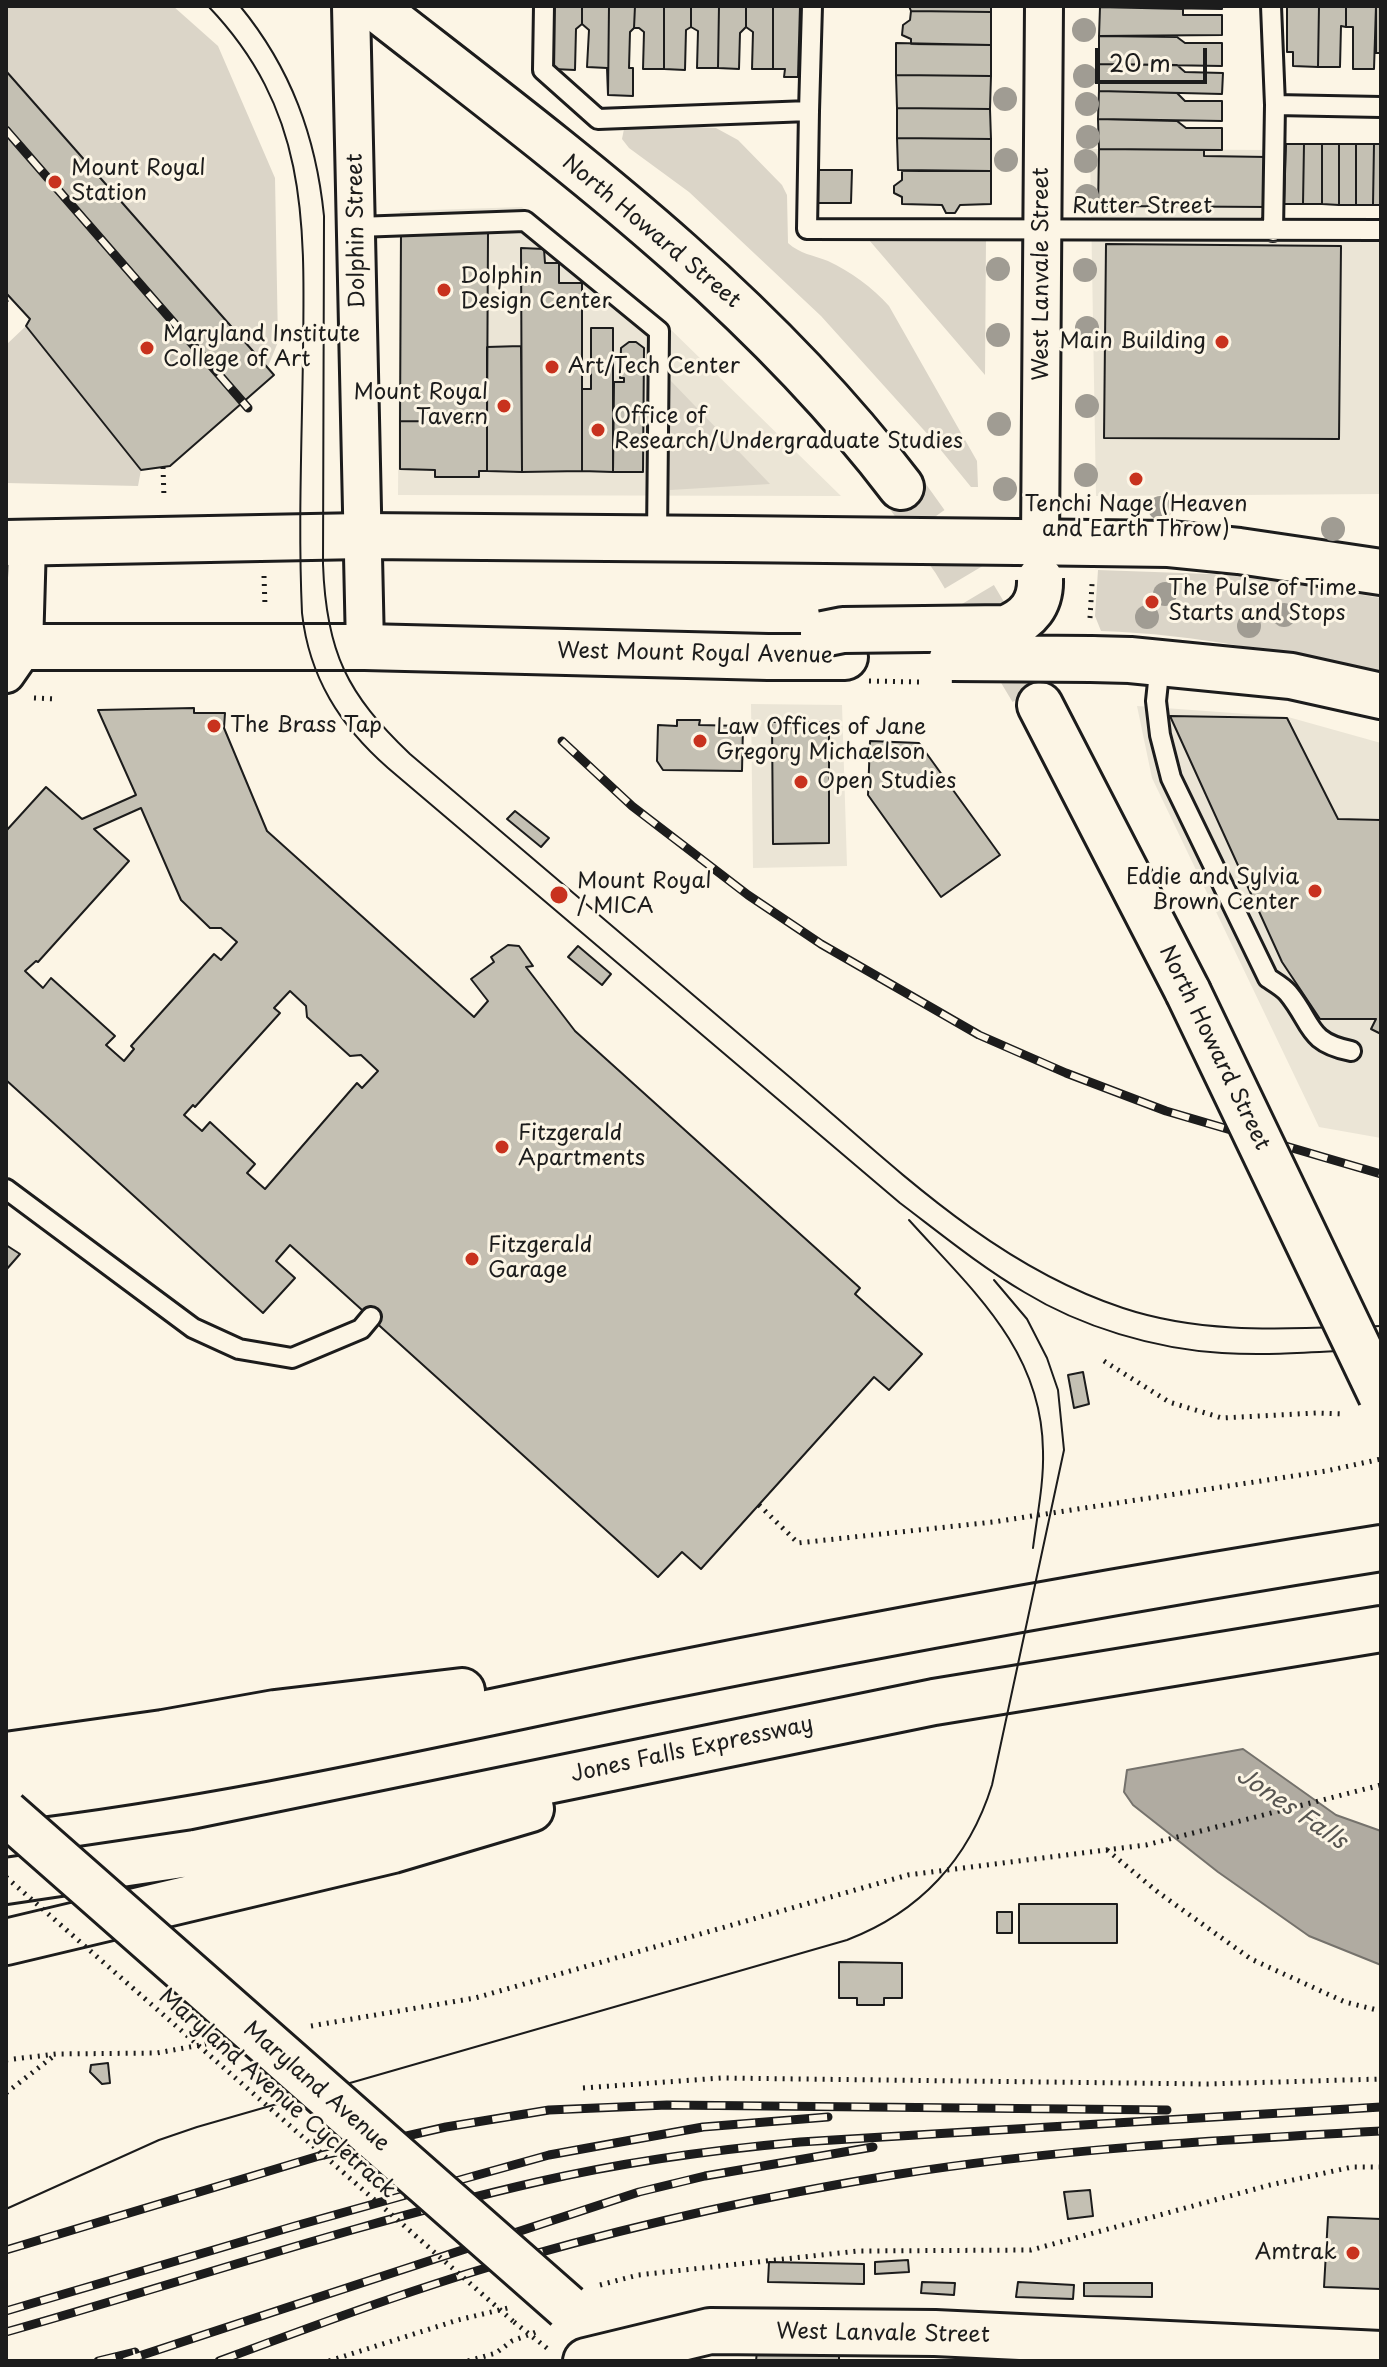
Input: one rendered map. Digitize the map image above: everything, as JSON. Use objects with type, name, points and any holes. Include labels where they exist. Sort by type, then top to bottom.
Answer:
[{"type":"main road","name":"North Howard Street","points":[[373,6],[658,233],[735,302],[858,431],[901,487]]},
{"type":"main road","points":[[17,543],[362,536],[657,537],[1033,555],[1169,544],[1381,572]]},
{"type":"main road","points":[[768,657],[802,640],[843,630],[1006,628],[1019,623],[1036,604],[1040,591],[1033,555]]},
{"type":"main road","name":"West Mount Royal Avenue","points":[[12,656],[365,647],[845,657],[1090,643],[1160,663],[1291,676],[1381,696]]},
{"type":"main road","name":"North Howard Street","points":[[1040,705],[1188,992],[1368,1405]]},
{"type":"main road","points":[[6,1798],[168,1775],[767,1656],[1208,1575],[1381,1548]]},
{"type":"main road","name":"Jones Falls Expressway","points":[[6,1879],[195,1853],[934,1702],[1381,1629]]},
{"type":"main road","points":[[6,1755],[163,1733],[275,1713],[767,1656]]},
{"type":"main road","points":[[6,1942],[393,1850],[792,1729]]},
{"type":"main road","name":"Maryland Avenue","points":[[6,1813],[580,2297],[609,2358]]},
{"type":"main road","name":"West Lanvale Street","points":[[609,2358],[710,2331],[935,2333],[1176,2353],[1381,2354]]},
{"type":"street","name":"Dolphin Street","points":[[351,6],[365,647]]},
{"type":"street","name":"West Lanvale Street","points":[[1033,555],[1043,230],[1044,6]]},
{"type":"street","points":[[12,656],[17,543]]},
{"type":"lane","points":[[544,6],[543,70],[598,119],[809,111],[812,6]]},
{"type":"lane","points":[[1271,6],[1275,105],[1273,231]]},
{"type":"lane","points":[[1275,105],[1381,107]]},
{"type":"lane","name":"Rutter Street","points":[[809,111],[807,229],[1381,230]]},
{"type":"lane","points":[[357,227],[525,221],[659,331],[657,537]]},
{"type":"lane","points":[[1160,663],[1156,701],[1160,735],[1171,778],[1268,978],[1287,991],[1313,1034],[1331,1047],[1351,1051]]},
{"type":"lane","points":[[6,1189],[193,1328],[239,1349],[292,1358],[361,1329],[371,1317]]},
{"type":"path","points":[[163,467],[164,498]]},
{"type":"path","points":[[264,567],[265,609]]},
{"type":"path","points":[[1090,643],[1092,576]]},
{"type":"path","points":[[34,698],[56,699]]},
{"type":"path","points":[[1104,1361],[1169,1402],[1222,1418],[1316,1413],[1368,1405]]},
{"type":"path","points":[[759,1505],[798,1543],[993,1522],[1326,1471],[1381,1459]]},
{"type":"path","points":[[475,1998],[908,1875],[1146,1845],[1381,1785]]},
{"type":"path","points":[[1107,1850],[1159,1893],[1251,1959],[1345,2002],[1381,2011]]},
{"type":"path","name":"Maryland Avenue Cycletrack","points":[[6,1879],[529,2334],[512,2341],[496,2353],[468,2361]]},
{"type":"path","points":[[6,2093],[56,2054]]},
{"type":"path","points":[[583,2088],[721,2078],[1208,2084],[1381,2079]]},
{"type":"path","points":[[580,2297],[638,2275],[858,2251],[1031,2250],[1270,2185],[1352,2167],[1381,2167]]},
{"type":"path","points":[[329,2361],[458,2320],[518,2305]]},
{"type":"shaded area","points":[[6,6],[173,6],[218,46],[275,178],[278,342],[260,386],[6,108]]},
{"type":"shaded area","points":[[641,124],[716,128],[738,140],[782,185],[787,195],[788,243],[845,270],[889,306],[977,461],[978,487],[971,487],[821,316],[689,192],[629,148],[622,139],[624,129]]},
{"type":"shaded area","points":[[1090,149],[1271,150],[1269,242],[1381,242],[1381,494],[1096,496]]},
{"type":"shaded area","name":"Maryland Institute College of Art","points":[[522,207],[662,321],[841,496],[398,495],[400,211]]},
{"type":"shaded area","points":[[986,239],[985,375],[869,240]]},
{"type":"shaded area","points":[[26,326],[141,470],[138,486],[6,483],[6,345]]},
{"type":"shaded area","points":[[670,380],[770,484],[670,490]]},
{"type":"shaded area","points":[[1098,570],[1239,575],[1381,598],[1381,674],[1207,641],[1101,631],[1095,616]]},
{"type":"shaded area","points":[[751,704],[842,705],[847,866],[753,868]]},
{"type":"shaded area","points":[[1137,706],[1288,717],[1381,743],[1381,1138],[1319,1127],[1152,778]]},
{"type":"water","name":"Jones Falls","points":[[1243,1749],[1336,1815],[1381,1831],[1381,1965],[1309,1936],[1218,1872],[1133,1805],[1124,1792],[1127,1770]]},
{"type":"building","points":[[554,6],[582,6],[582,24],[576,29],[575,70],[553,69]]},
{"type":"building","points":[[582,6],[609,6],[608,95],[607,68],[587,67],[589,30],[582,24]]},
{"type":"building","points":[[609,6],[635,6],[634,28],[630,32],[629,68],[633,68],[633,96],[608,95]]},
{"type":"building","points":[[635,6],[664,6],[664,69],[643,69],[644,32],[634,28]]},
{"type":"building","points":[[664,6],[691,6],[691,27],[686,30],[685,70],[664,69]]},
{"type":"building","points":[[691,6],[719,6],[718,68],[697,68],[698,31],[691,27]]},
{"type":"building","points":[[719,6],[746,6],[746,27],[740,33],[739,69],[718,68]]},
{"type":"building","points":[[746,6],[773,6],[773,69],[752,69],[753,32],[746,27]]},
{"type":"building","points":[[773,6],[800,6],[798,77],[784,77],[785,69],[773,69]]},
{"type":"building","points":[[909,6],[991,6],[991,12],[911,11]]},
{"type":"building","points":[[1222,6],[1222,9],[1100,7]]},
{"type":"building","points":[[1287,6],[1319,6],[1318,67],[1293,66],[1293,52],[1287,52]]},
{"type":"building","points":[[1319,6],[1346,6],[1346,27],[1341,26],[1340,67],[1318,67]]},
{"type":"building","points":[[1346,6],[1376,6],[1374,69],[1353,69],[1353,27],[1346,27]]},
{"type":"building","points":[[1376,6],[1381,6],[1381,53],[1376,53]]},
{"type":"building","points":[[1100,7],[1183,9],[1183,15],[1222,15],[1222,35],[1099,36]]},
{"type":"building","points":[[911,11],[991,12],[991,45],[911,44],[911,39],[902,35],[903,25],[910,20]]},
{"type":"building","points":[[1099,36],[1177,37],[1185,43],[1222,43],[1222,66],[1099,64]]},
{"type":"building","points":[[896,43],[991,45],[991,76],[896,75]]},
{"type":"building","points":[[1099,64],[1177,65],[1185,72],[1223,73],[1222,94],[1099,91]]},
{"type":"building","name":"Mount Royal Station","points":[[6,71],[274,375],[170,466],[141,470],[26,326],[30,319],[6,293]]},
{"type":"building","points":[[896,75],[991,76],[990,109],[897,108]]},
{"type":"building","points":[[1099,91],[1177,93],[1185,101],[1222,101],[1222,121],[1098,119]]},
{"type":"building","points":[[897,108],[990,109],[991,139],[897,138]]},
{"type":"building","points":[[1098,119],[1177,121],[1186,128],[1222,128],[1222,150],[1099,149]]},
{"type":"building","points":[[897,138],[991,139],[991,171],[898,170]]},
{"type":"building","points":[[1286,144],[1304,144],[1303,204],[1284,204]]},
{"type":"building","points":[[1304,144],[1322,144],[1322,204],[1303,204]]},
{"type":"building","points":[[1322,144],[1339,144],[1339,205],[1322,204]]},
{"type":"building","points":[[1339,144],[1356,144],[1356,205],[1339,205]]},
{"type":"building","points":[[1356,144],[1374,144],[1373,205],[1356,205]]},
{"type":"building","points":[[1374,144],[1381,144],[1381,205],[1373,205]]},
{"type":"building","points":[[1099,149],[1204,150],[1204,156],[1268,157],[1268,207],[1107,206],[1107,209],[1098,209]]},
{"type":"building","points":[[817,170],[852,170],[851,203],[817,203]]},
{"type":"building","points":[[902,171],[991,171],[991,204],[960,205],[955,213],[946,213],[942,205],[902,204],[902,197],[894,193],[894,186],[902,180]]},
{"type":"building","name":"Dolphin Design Center","points":[[401,233],[488,233],[487,422],[400,421]]},
{"type":"building","name":"Main Building","points":[[1106,244],[1341,246],[1339,439],[1104,438]]},
{"type":"building","name":"Art/Tech Center","points":[[521,248],[544,249],[545,263],[559,263],[559,283],[582,283],[582,471],[522,472]]},
{"type":"building","name":"Office of Research/Undergraduate Studies","points":[[591,328],[613,328],[613,472],[582,471],[582,389],[591,389]]},
{"type":"building","points":[[629,342],[636,342],[644,348],[643,472],[613,472],[614,382],[624,382],[624,378],[620,378],[621,348]]},
{"type":"building","name":"Mount Royal Tavern","points":[[521,346],[522,472],[487,471],[487,347]]},
{"type":"building","points":[[400,421],[487,422],[487,471],[479,471],[479,477],[435,477],[435,470],[400,469]]},
{"type":"building","name":"Fitzgerald Apartments","points":[[194,708],[194,713],[225,713],[224,728],[267,831],[474,1017],[488,1001],[471,979],[494,962],[491,957],[508,945],[519,946],[533,966],[526,967],[575,1031],[860,1288],[855,1294],[922,1354],[889,1390],[874,1377],[701,1569],[682,1552],[658,1577],[290,1245],[276,1261],[295,1278],[263,1313],[6,1080],[6,831],[46,787],[82,819],[136,795],[98,710]],"holes":[[[141,808],[181,900],[210,928],[221,928],[237,942],[221,960],[214,954],[131,1046],[134,1049],[124,1061],[106,1045],[115,1036],[51,978],[43,988],[25,971],[38,962],[129,861],[94,829]],[[290,991],[306,1006],[307,1017],[350,1056],[361,1055],[378,1071],[362,1088],[357,1083],[265,1189],[247,1173],[255,1164],[210,1122],[202,1131],[184,1115],[193,1105],[195,1107],[280,1013],[274,1008]]]},
{"type":"building","name":"Eddie and Sylvia Brown Center","points":[[1170,716],[1287,718],[1338,819],[1381,820],[1381,1034],[1371,1029],[1376,1019],[1320,1019],[1282,962]]},
{"type":"building","name":"Law Offices of Jane Gregory Michaelson","points":[[677,720],[700,720],[699,725],[743,726],[742,771],[663,770],[657,761],[658,725],[677,726]]},
{"type":"building","name":"Open Studies","points":[[772,722],[829,722],[829,843],[773,844]]},
{"type":"building","points":[[870,741],[919,743],[1000,855],[941,897],[868,795]]},
{"type":"building","points":[[515,811],[549,838],[541,847],[507,819]]},
{"type":"building","points":[[578,946],[611,974],[602,985],[568,957]]},
{"type":"building","points":[[6,1245],[20,1254],[6,1270]]},
{"type":"building","points":[[1083,1372],[1089,1404],[1074,1408],[1068,1375]]},
{"type":"building","points":[[1019,1904],[1117,1904],[1117,1943],[1019,1943]]},
{"type":"building","points":[[997,1912],[1012,1912],[1012,1933],[997,1933]]},
{"type":"building","points":[[839,1962],[902,1963],[902,1998],[884,1998],[884,2005],[857,2005],[857,1998],[839,1998]]},
{"type":"building","points":[[108,2063],[110,2083],[102,2084],[90,2072],[91,2065]]},
{"type":"building","points":[[1090,2190],[1093,2216],[1068,2219],[1064,2192]]},
{"type":"building","name":"Amtrak","points":[[1328,2217],[1381,2219],[1381,2289],[1324,2287]]},
{"type":"building","points":[[908,2260],[909,2272],[875,2274],[875,2262]]},
{"type":"building","points":[[769,2262],[864,2264],[864,2284],[768,2282]]},
{"type":"building","points":[[922,2282],[955,2283],[954,2295],[921,2293]]},
{"type":"building","points":[[1018,2282],[1074,2285],[1073,2299],[1016,2297]]},
{"type":"building","points":[[1084,2283],[1152,2283],[1152,2297],[1084,2296]]},
{"type":"building","points":[[757,2351],[839,2354],[839,2361],[756,2361]]},
{"type":"tunnel","points":[[901,487],[954,561],[1040,705]]},
{"type":"tram line","points":[[208,6],[241,45],[265,85],[282,125],[293,167],[300,211],[304,303],[300,515],[302,613],[320,679],[355,735],[388,768],[900,1203],[976,1261],[1024,1292],[1094,1326],[1171,1347],[1242,1354],[1381,1349]]},
{"type":"tram line","points":[[240,6],[274,54],[287,79],[315,159],[324,216],[325,595],[335,647],[344,670],[370,711],[388,732],[899,1172],[983,1236],[1027,1264],[1123,1308],[1187,1323],[1283,1329],[1381,1326]]},
{"type":"tram line","points":[[909,1220],[979,1297],[1017,1352],[1030,1382],[1040,1415],[1043,1451],[1033,1548]]},
{"type":"tram line","points":[[6,2209],[159,2140],[197,2127],[847,1940],[873,1928],[919,1898],[938,1880],[970,1836],[992,1785],[1064,1450],[1058,1390],[1047,1358],[1027,1319],[994,1280]]},
{"type":"railway","points":[[6,130],[248,408]]},
{"type":"railway","points":[[562,741],[632,806],[748,895],[821,944],[979,1035],[1066,1073],[1166,1111],[1381,1174]]},
{"type":"railway","points":[[6,2250],[319,2156],[446,2127],[549,2110],[667,2105],[1167,2110]]},
{"type":"railway","points":[[6,2332],[403,2216],[537,2182],[635,2163],[800,2142],[1381,2107]]},
{"type":"railway","points":[[6,2311],[549,2155],[703,2127],[828,2117]]},
{"type":"railway","points":[[219,2361],[488,2267],[709,2210],[801,2191],[954,2166],[1076,2152],[1381,2131]]},
{"type":"railway","points":[[124,2361],[639,2192],[705,2176],[873,2147]]},
{"type":"railway","points":[[98,2361],[135,2352]]},
{"type":"place","name":"Mount Royal Station","points":[[55,182]]},
{"type":"place","name":"Dolphin Design Center","points":[[444,290]]},
{"type":"place","name":"Main Building","points":[[1222,342]]},
{"type":"place","name":"Maryland Institute College of Art","points":[[147,348]]},
{"type":"place","name":"Art/Tech Center","points":[[552,367]]},
{"type":"place","name":"Mount Royal Tavern","points":[[504,406]]},
{"type":"place","name":"Office of Research/Undergraduate Studies","points":[[598,430]]},
{"type":"place","name":"Tenchi Nage (Heaven and Earth Throw)","points":[[1136,479]]},
{"type":"place","name":"The Pulse of Time Starts and Stops","points":[[1152,602]]},
{"type":"place","name":"The Brass Tap","points":[[214,726]]},
{"type":"place","name":"Law Offices of Jane Gregory Michaelson","points":[[700,741]]},
{"type":"place","name":"Open Studies","points":[[801,782]]},
{"type":"place","name":"Eddie and Sylvia Brown Center","points":[[1315,891]]},
{"type":"place","name":"Mount Royal / MICA","points":[[559,895]]},
{"type":"place","name":"Fitzgerald Apartments","points":[[502,1147]]},
{"type":"place","name":"Fitzgerald Garage","points":[[472,1259]]},
{"type":"place","name":"Amtrak","points":[[1353,2253]]}]
